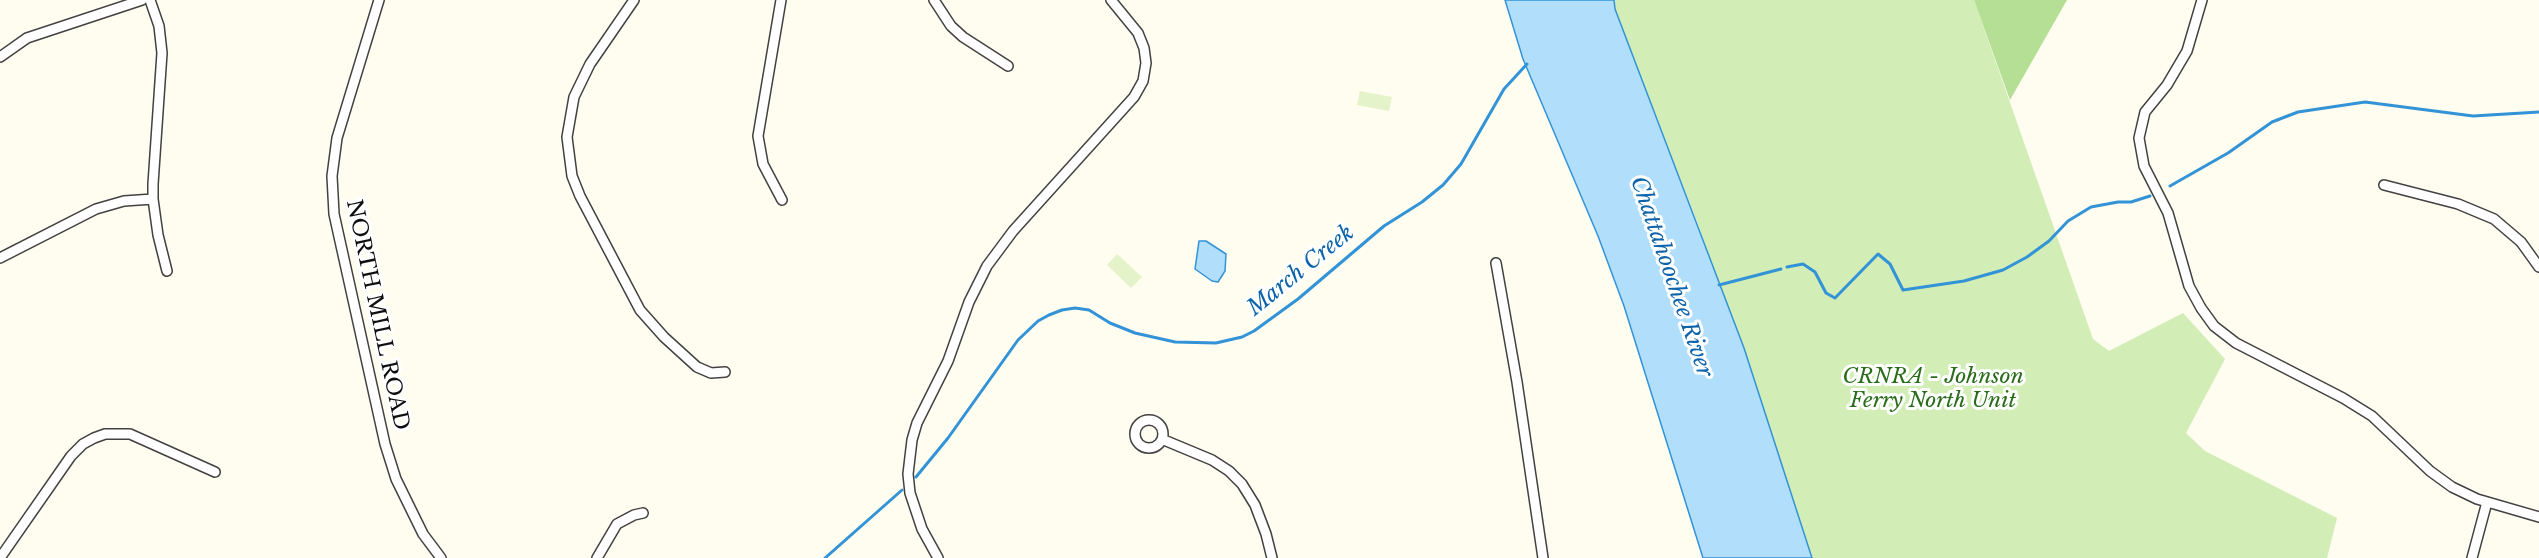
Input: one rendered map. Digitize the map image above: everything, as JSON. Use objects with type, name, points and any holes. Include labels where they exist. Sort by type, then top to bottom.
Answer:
[{"type":"street","points":[[0,57],[27,38],[142,0]]},
{"type":"street","points":[[150,0],[159,26],[162,53],[153,199],[158,235],[167,271]]},
{"type":"street","name":"NORTH MILL ROAD","points":[[379,0],[337,138],[332,176],[334,214],[385,444],[408,507],[441,558]]},
{"type":"street","points":[[634,0],[590,64],[574,98],[567,137],[572,176],[580,196],[640,310],[664,337],[697,367],[711,373],[725,372]]},
{"type":"street","points":[[780,0],[758,136],[763,164],[782,200]]},
{"type":"street","points":[[934,0],[951,26],[963,37],[1008,66]]},
{"type":"street","points":[[938,558],[922,530],[910,493],[908,474],[912,440],[917,423],[948,361],[969,302],[987,266],[1013,231],[1134,97],[1143,81],[1146,63],[1144,48],[1138,33],[1111,0]]},
{"type":"street","points":[[2202,0],[2187,51],[2167,85],[2145,112],[2139,138],[2144,166],[2172,224],[2181,262],[2194,298],[2214,326],[2236,343],[2358,407],[2379,422],[2441,480],[2464,494],[2539,517]]},
{"type":"street","points":[[2384,185],[2464,206],[2494,219],[2522,242],[2539,267]]},
{"type":"street","points":[[0,258],[96,209],[124,201],[153,199]]},
{"type":"street","points":[[1496,263],[1544,558]]},
{"type":"street","points":[[0,558],[71,456],[94,438],[105,434],[130,434],[215,472]]},
{"type":"street","points":[[1164,440],[1212,460],[1229,471],[1242,484],[1255,505],[1272,558]]},
{"type":"street","points":[[2472,558],[2487,502]]},
{"type":"street","points":[[597,558],[617,524],[633,515],[643,513]]},
{"type":"green space","name":"CRNRA - Johnson Ferry North Unit","points":[[1614,0],[1974,0],[2093,339],[2109,351],[2183,313],[2225,359],[2186,433],[2205,451],[2337,518],[2327,558],[1812,558],[1699,227],[1615,9]]},
{"type":"green space","points":[[1974,0],[2067,0],[2010,100]]},
{"type":"green space","points":[[1360,91],[1392,97],[1389,111],[1357,105]]},
{"type":"green space","points":[[1117,254],[1142,277],[1131,288],[1107,265]]},
{"type":"water","name":"Chattahoochee River","points":[[1505,0],[1614,0],[1615,9],[1744,348],[1812,558],[1703,558],[1624,306],[1598,236],[1523,59]]},
{"type":"water","points":[[1199,241],[1206,241],[1226,254],[1225,271],[1218,282],[1212,281],[1195,269]]},
{"type":"waterway","name":"March Creek","points":[[916,477],[948,438],[1018,340],[1038,321],[1049,315],[1075,308],[1089,310],[1110,323],[1135,333],[1175,342],[1216,343],[1242,337],[1254,331],[1298,299],[1384,226],[1422,202],[1443,185],[1461,164],[1504,89],[1527,64]]},
{"type":"waterway","points":[[2170,186],[2228,153],[2272,122],[2298,112],[2365,102],[2473,116],[2539,112]]},
{"type":"waterway","points":[[1787,267],[1803,264],[1815,272],[1826,293],[1835,298],[1878,254],[1890,264],[1903,290],[1964,281],[2003,270],[2027,257],[2049,241],[2068,221],[2091,207],[2131,202],[2150,196]]},
{"type":"waterway","points":[[1719,285],[1781,269]]},
{"type":"waterway","name":"March Creek","points":[[825,558],[902,490]]}]
